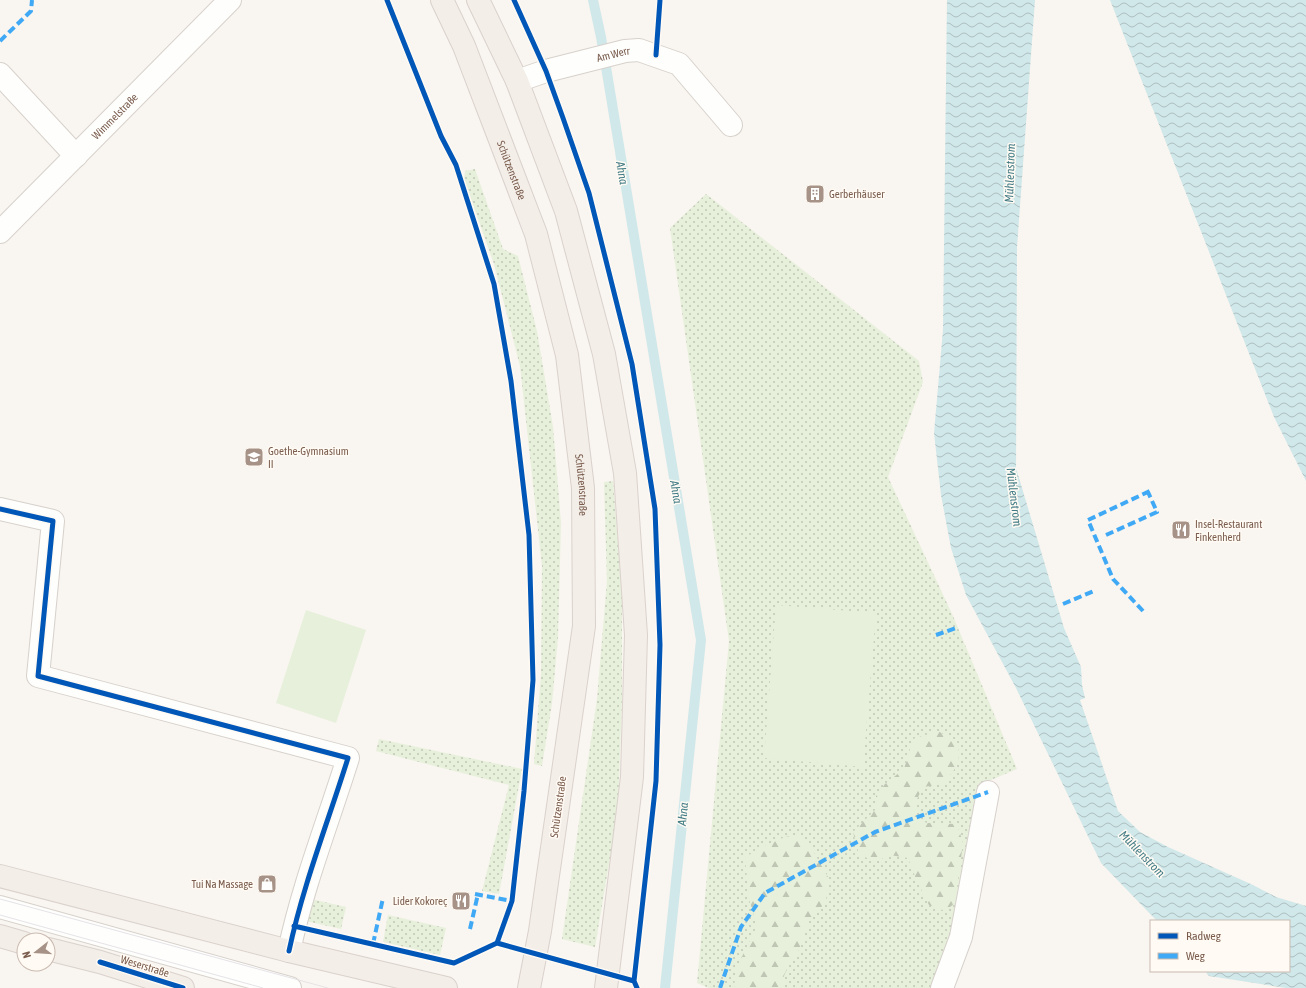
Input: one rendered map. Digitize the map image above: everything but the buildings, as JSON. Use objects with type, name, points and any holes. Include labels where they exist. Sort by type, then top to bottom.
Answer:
[{"type":"main road","name":"Schützenstraße","points":[[442,0],[464,46],[536,234],[567,355],[583,488],[584,626],[540,931],[529,988]]},
{"type":"main road","points":[[478,0],[517,81],[568,218],[604,354],[625,473],[636,635],[632,777],[606,988]]},
{"type":"main road","points":[[0,876],[289,951],[446,988]]},
{"type":"main road","points":[[0,936],[16,941]]},
{"type":"main road","name":"Weserstraße","points":[[56,951],[100,962],[183,988]]},
{"type":"street","name":"Wimmelstraße","points":[[0,232],[230,0]]},
{"type":"street","name":"Am Werr","points":[[517,81],[536,74],[625,50],[639,50],[679,64],[731,125]]},
{"type":"street","points":[[0,74],[76,156]]},
{"type":"street","points":[[0,509],[53,521],[38,676],[348,758],[294,926],[289,951]]},
{"type":"street","points":[[942,988],[961,937],[988,792]]},
{"type":"street","points":[[0,908],[290,988]]},
{"type":"green space","points":[[475,169],[503,249],[518,256],[537,331],[553,427],[561,523],[558,637],[552,703],[542,766],[534,764],[541,674],[542,566],[520,366],[494,264],[464,179],[465,171]]},
{"type":"green space","points":[[706,194],[919,361],[923,382],[888,477],[953,616],[1017,769],[979,785],[977,820],[953,931],[933,988],[709,988],[697,983],[729,641],[670,228]]},
{"type":"green space","points":[[613,481],[622,594],[622,698],[618,810],[595,947],[562,939],[597,699],[607,581],[604,482]]},
{"type":"green space","points":[[776,605],[876,613],[863,767],[764,758]]},
{"type":"green space","points":[[306,610],[366,630],[336,723],[276,703]]},
{"type":"green space","points":[[938,731],[957,742],[959,755],[957,765],[943,784],[923,787],[915,803],[916,820],[928,823],[957,824],[963,843],[955,903],[945,911],[929,905],[916,879],[908,858],[890,855],[875,862],[859,854],[853,832],[876,809],[876,796],[885,784],[904,769],[913,739]]},
{"type":"green space","points":[[379,739],[522,769],[499,894],[482,891],[509,785],[376,751]]},
{"type":"green space","points":[[801,835],[812,849],[828,877],[826,902],[810,919],[799,950],[790,962],[783,978],[785,988],[734,988],[736,969],[757,926],[749,899],[745,857],[766,845],[785,837]]},
{"type":"green space","points":[[311,899],[346,907],[341,929],[306,921]]},
{"type":"green space","points":[[388,915],[446,928],[440,955],[383,942]]},
{"type":"water","name":"Mühlenstrom","points":[[947,0],[1035,0],[1017,247],[1016,468],[1064,628],[1081,667],[1082,685],[1085,698],[1080,700],[1118,811],[1140,832],[1168,847],[1253,885],[1276,897],[1306,906],[1306,988],[1286,988],[1209,976],[1206,972],[1290,972],[1290,920],[1156,920],[1101,863],[1016,688],[966,595],[951,548],[941,495],[934,433],[943,330]]},
{"type":"water","points":[[1110,0],[1306,0],[1306,481],[1274,417]]},
{"type":"waterway","name":"Ahna","points":[[593,0],[601,37],[701,640],[665,988]]},
{"type":"tram line","points":[[0,899],[328,988]]},
{"type":"tram line","points":[[0,915],[263,988]]},
{"type":"marked path","points":[[0,41],[31,11],[32,0]]},
{"type":"marked path","points":[[1143,611],[1113,579],[1088,520],[1152,490]]},
{"type":"marked path","points":[[1106,535],[1157,512],[1148,492]]},
{"type":"marked path","points":[[1063,604],[1094,591]]},
{"type":"marked path","points":[[936,635],[956,628]]},
{"type":"marked path","points":[[720,988],[741,927],[765,893],[875,832],[988,792]]},
{"type":"marked path","points":[[475,894],[512,901]]},
{"type":"marked path","points":[[470,929],[478,894]]},
{"type":"marked path","points":[[373,944],[383,898]]},
{"type":"cycle path","points":[[387,0],[441,136],[456,165],[494,284],[511,381],[529,535],[533,680],[524,791],[512,901],[497,943]]},
{"type":"cycle path","points":[[514,0],[546,71],[589,193],[632,364],[655,509],[660,645],[656,781],[634,981],[637,988]]},
{"type":"cycle path","points":[[656,55],[660,0]]},
{"type":"cycle path","points":[[0,509],[53,521],[38,676],[348,758],[301,902],[289,951]]},
{"type":"cycle path","points":[[294,926],[454,963],[497,943],[634,981]]},
{"type":"cycle path","points":[[100,962],[183,988]]},
{"type":"place","name":"Gerberhäuser","points":[[815,194]]},
{"type":"place","name":"Goethe-Gymnasium II","points":[[254,457]]},
{"type":"place","name":"Insel-Restaurant Finkenherd","points":[[1181,530]]},
{"type":"place","name":"Tui Na Massage","points":[[267,884]]},
{"type":"place","name":"Lider Kokoreç","points":[[461,901]]}]
